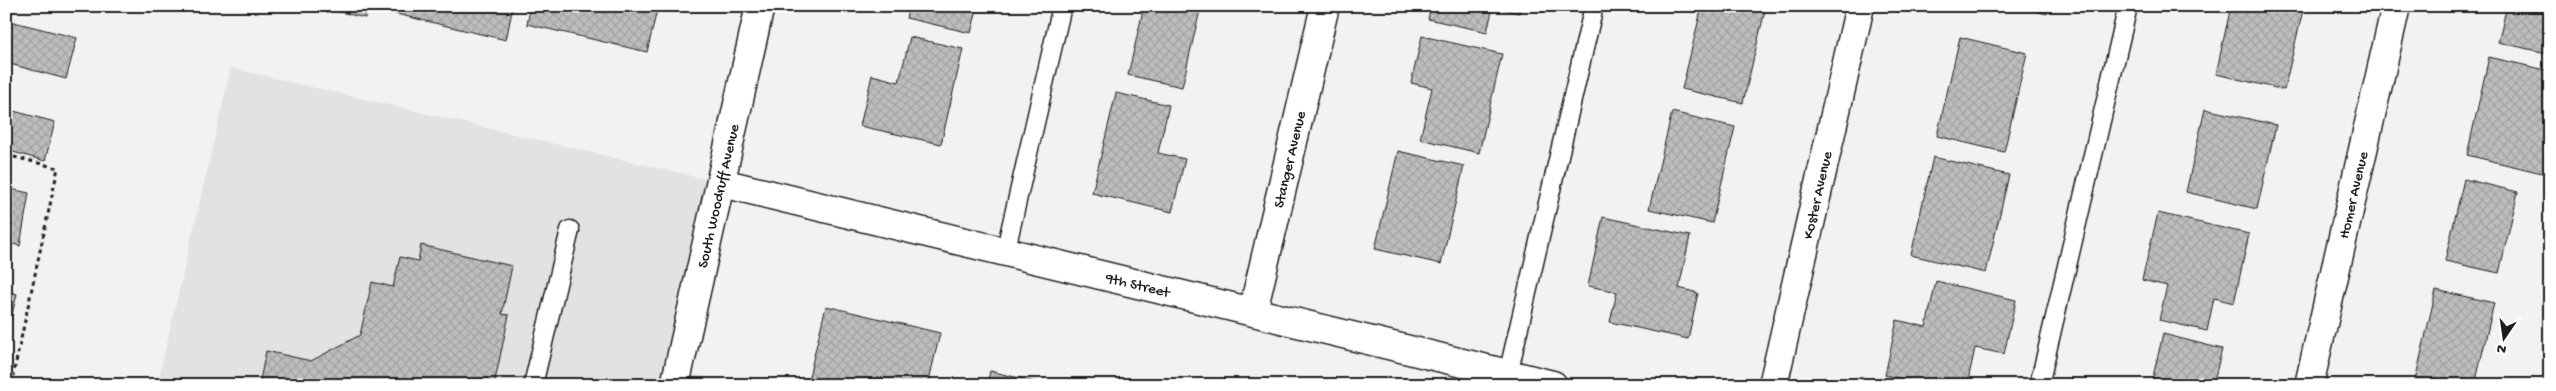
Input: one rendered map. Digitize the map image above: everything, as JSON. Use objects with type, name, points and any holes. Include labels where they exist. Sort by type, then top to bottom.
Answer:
[{"type":"street","name":"South Woodruff Avenue","points":[[675,385],[722,183],[760,6]]},
{"type":"street","name":"Stanger Avenue","points":[[1253,311],[1325,6]]},
{"type":"street","name":"Koster Avenue","points":[[1773,385],[1860,6]]},
{"type":"street","name":"Homer Avenue","points":[[2309,385],[2396,6]]},
{"type":"street","name":"9th Street","points":[[722,183],[1553,385]]},
{"type":"lane","points":[[1005,253],[1062,6]]},
{"type":"lane","points":[[1508,374],[1594,6]]},
{"type":"lane","points":[[2039,385],[2128,6]]},
{"type":"lane","points":[[534,385],[570,230]]},
{"type":"path","points":[[6,155],[58,168],[11,385]]},
{"type":"shaded area","points":[[231,68],[722,183],[679,371],[739,385],[157,385]]},
{"type":"building","points":[[315,6],[367,6],[365,18]]},
{"type":"building","points":[[393,6],[513,6],[506,40],[392,13]]},
{"type":"building","points":[[531,6],[658,6],[647,52],[527,24]]},
{"type":"building","points":[[909,6],[978,6],[971,33],[906,18]]},
{"type":"building","points":[[1144,6],[1201,6],[1182,87],[1128,75]]},
{"type":"building","points":[[1431,6],[1520,6],[1519,13],[1493,7],[1487,32],[1428,19]]},
{"type":"building","points":[[1702,6],[1766,6],[1743,103],[1682,89]]},
{"type":"building","points":[[2014,6],[2049,6],[2047,14]]},
{"type":"building","points":[[2231,6],[2304,6],[2284,90],[2216,74]]},
{"type":"building","points":[[2507,6],[2550,6],[2550,54],[2498,42]]},
{"type":"building","points":[[6,20],[77,38],[66,79],[6,63]]},
{"type":"building","points":[[1422,36],[1502,54],[1479,153],[1420,139],[1432,88],[1411,83]]},
{"type":"building","points":[[910,37],[963,49],[941,144],[860,126],[872,75],[899,82]]},
{"type":"building","points":[[1960,37],[2027,53],[2004,152],[1937,136]]},
{"type":"building","points":[[2489,57],[2550,71],[2550,175],[2467,155]]},
{"type":"building","points":[[1116,93],[1169,105],[1158,153],[1185,159],[1172,212],[1092,193]]},
{"type":"building","points":[[6,109],[55,122],[45,161],[6,150]]},
{"type":"building","points":[[2205,109],[2276,125],[2257,209],[2186,192]]},
{"type":"building","points":[[1672,112],[1735,127],[1712,223],[1649,209]]},
{"type":"building","points":[[1398,151],[1464,166],[1441,264],[1375,249]]},
{"type":"building","points":[[1933,157],[2009,175],[1986,273],[1911,255]]},
{"type":"building","points":[[2464,179],[2518,192],[2499,273],[2445,261]]},
{"type":"building","points":[[6,188],[29,193],[20,246],[13,244],[6,273]]},
{"type":"building","points":[[2158,213],[2249,234],[2234,303],[2214,298],[2207,331],[2159,320],[2167,286],[2142,280]]},
{"type":"building","points":[[1603,217],[1690,236],[1679,288],[1698,293],[1688,339],[1610,322],[1617,292],[1588,286]]},
{"type":"building","points":[[421,245],[512,266],[502,314],[509,315],[494,385],[259,385],[266,351],[311,361],[360,335],[372,282],[393,287],[400,257],[418,261]]},
{"type":"building","points":[[1936,281],[2016,300],[2004,354],[1975,348],[1967,385],[1925,385],[1885,375],[1897,320],[1926,327]]},
{"type":"building","points":[[2436,290],[2494,303],[2475,385],[2414,385]]},
{"type":"building","points":[[6,291],[17,294],[6,339]]},
{"type":"building","points":[[826,306],[940,333],[928,385],[807,385]]},
{"type":"building","points":[[2163,334],[2222,349],[2213,385],[2151,385]]},
{"type":"building","points":[[990,371],[1048,385],[987,385]]}]
